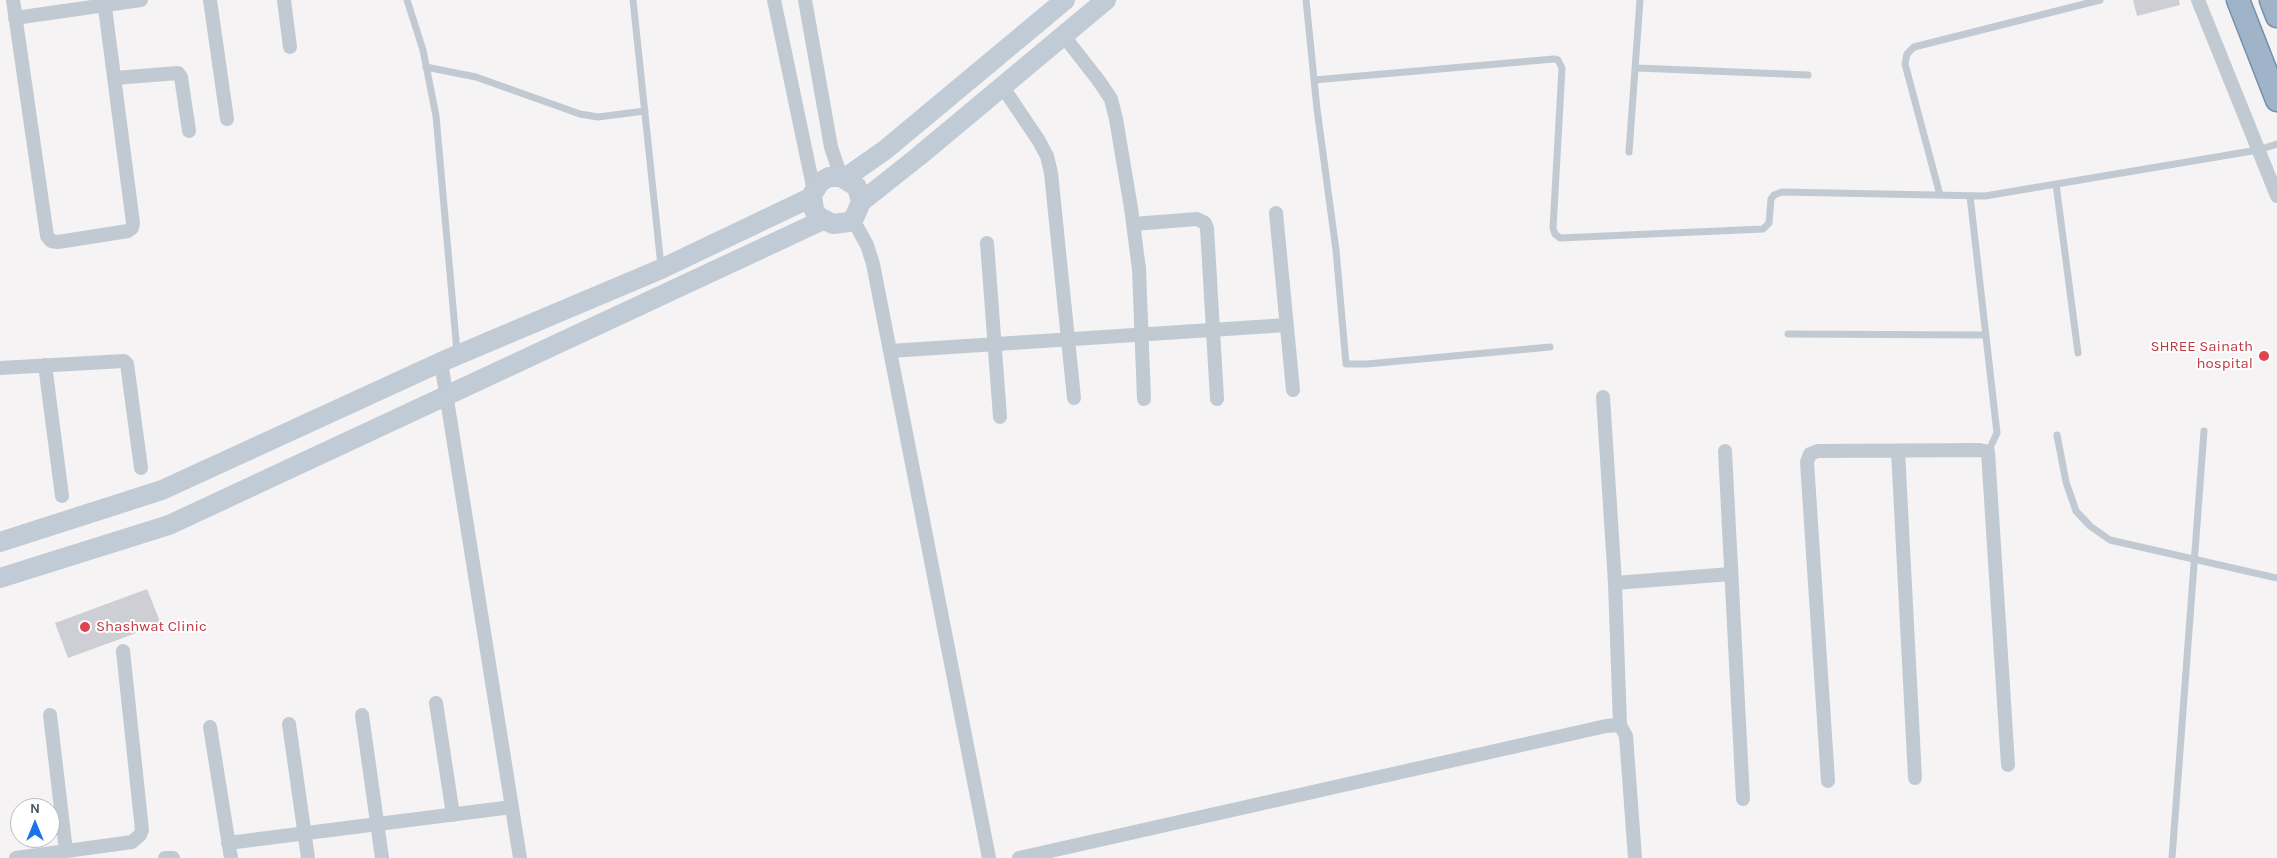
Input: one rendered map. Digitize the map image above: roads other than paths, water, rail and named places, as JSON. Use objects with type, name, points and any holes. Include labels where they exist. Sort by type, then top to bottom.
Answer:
[{"type":"highway","points":[[2238,0],[2277,100]]},
{"type":"highway","points":[[2271,0],[2277,16]]},
{"type":"main road","points":[[843,178],[885,150],[1065,0]]},
{"type":"main road","points":[[813,194],[814,210],[823,220],[833,224],[841,224],[1106,0]]},
{"type":"main road","points":[[0,542],[162,490],[449,359],[661,269],[813,194],[820,182],[829,177],[843,178],[857,187],[856,210]]},
{"type":"main road","points":[[0,578],[169,525],[823,220]]},
{"type":"street","points":[[13,0],[47,236],[51,240],[58,242],[128,231],[132,228],[105,3]]},
{"type":"street","points":[[16,18],[105,3],[141,0]]},
{"type":"street","points":[[210,0],[227,119]]},
{"type":"street","points":[[284,0],[290,47]]},
{"type":"street","points":[[774,0],[813,194]]},
{"type":"street","points":[[805,0],[831,147],[843,178]]},
{"type":"street","points":[[2198,0],[2277,196]]},
{"type":"street","points":[[1063,35],[1100,81],[1110,99],[1116,119],[1133,224],[1138,269],[1144,400]]},
{"type":"street","points":[[115,78],[178,73],[189,131]]},
{"type":"street","points":[[1002,86],[1039,141],[1047,156],[1051,173],[1074,398]]},
{"type":"street","points":[[856,210],[873,264],[989,858]]},
{"type":"street","points":[[1276,213],[1292,390]]},
{"type":"street","points":[[1133,224],[1197,219],[1205,223],[1208,228],[1217,400]]},
{"type":"street","points":[[987,242],[1000,417]]},
{"type":"street","points":[[890,351],[1287,325]]},
{"type":"street","points":[[449,359],[448,395],[520,858]]},
{"type":"street","points":[[0,368],[124,361],[127,364],[142,468]]},
{"type":"street","points":[[45,365],[62,496]]},
{"type":"street","points":[[1603,397],[1620,725],[1626,736],[1635,858]]},
{"type":"street","points":[[1828,781],[1806,462],[1810,454],[1818,451],[1980,450],[1988,452],[2008,765]]},
{"type":"street","points":[[1725,451],[1743,799]]},
{"type":"street","points":[[1898,451],[1915,778]]},
{"type":"street","points":[[1614,583],[1731,574]]},
{"type":"street","points":[[16,858],[132,842],[140,835],[142,830],[123,651]]},
{"type":"street","points":[[436,703],[453,815]]},
{"type":"street","points":[[50,715],[66,851]]},
{"type":"street","points":[[362,715],[382,858]]},
{"type":"street","points":[[289,724],[308,858]]},
{"type":"street","points":[[1019,858],[1597,728],[1620,725]]},
{"type":"street","points":[[210,727],[231,858]]},
{"type":"street","points":[[228,843],[512,807]]},
{"type":"street","points":[[165,858],[173,858]]},
{"type":"lane","points":[[407,0],[426,67],[436,116],[449,359]]},
{"type":"lane","points":[[633,0],[661,269]]},
{"type":"lane","points":[[1306,0],[1314,80],[1336,250],[1346,364],[1367,364],[1550,347]]},
{"type":"lane","points":[[1629,152],[1637,68],[1640,0]]},
{"type":"lane","points":[[1940,195],[1905,64],[1908,54],[1914,46],[2100,0]]},
{"type":"lane","points":[[1314,80],[1545,59],[1558,60],[1562,68],[1553,228],[1555,234],[1560,238],[1763,229],[1768,223],[1771,199],[1774,195],[1782,192],[1985,196],[2258,150],[2277,144]]},
{"type":"lane","points":[[426,67],[476,77],[580,114],[598,116],[645,111]]},
{"type":"lane","points":[[1637,68],[1808,75]]},
{"type":"lane","points":[[2056,184],[2078,353]]},
{"type":"lane","points":[[1970,196],[1997,433],[1988,452]]},
{"type":"lane","points":[[1788,334],[1986,335]]},
{"type":"lane","points":[[2172,858],[2204,431]]},
{"type":"lane","points":[[2058,435],[2066,482],[2076,511],[2090,526],[2110,540],[2277,578]]},
{"type":"place","name":"SHREE Sainath hospital","points":[[2264,356]]},
{"type":"place","name":"Shashwat Clinic","points":[[85,627]]}]
